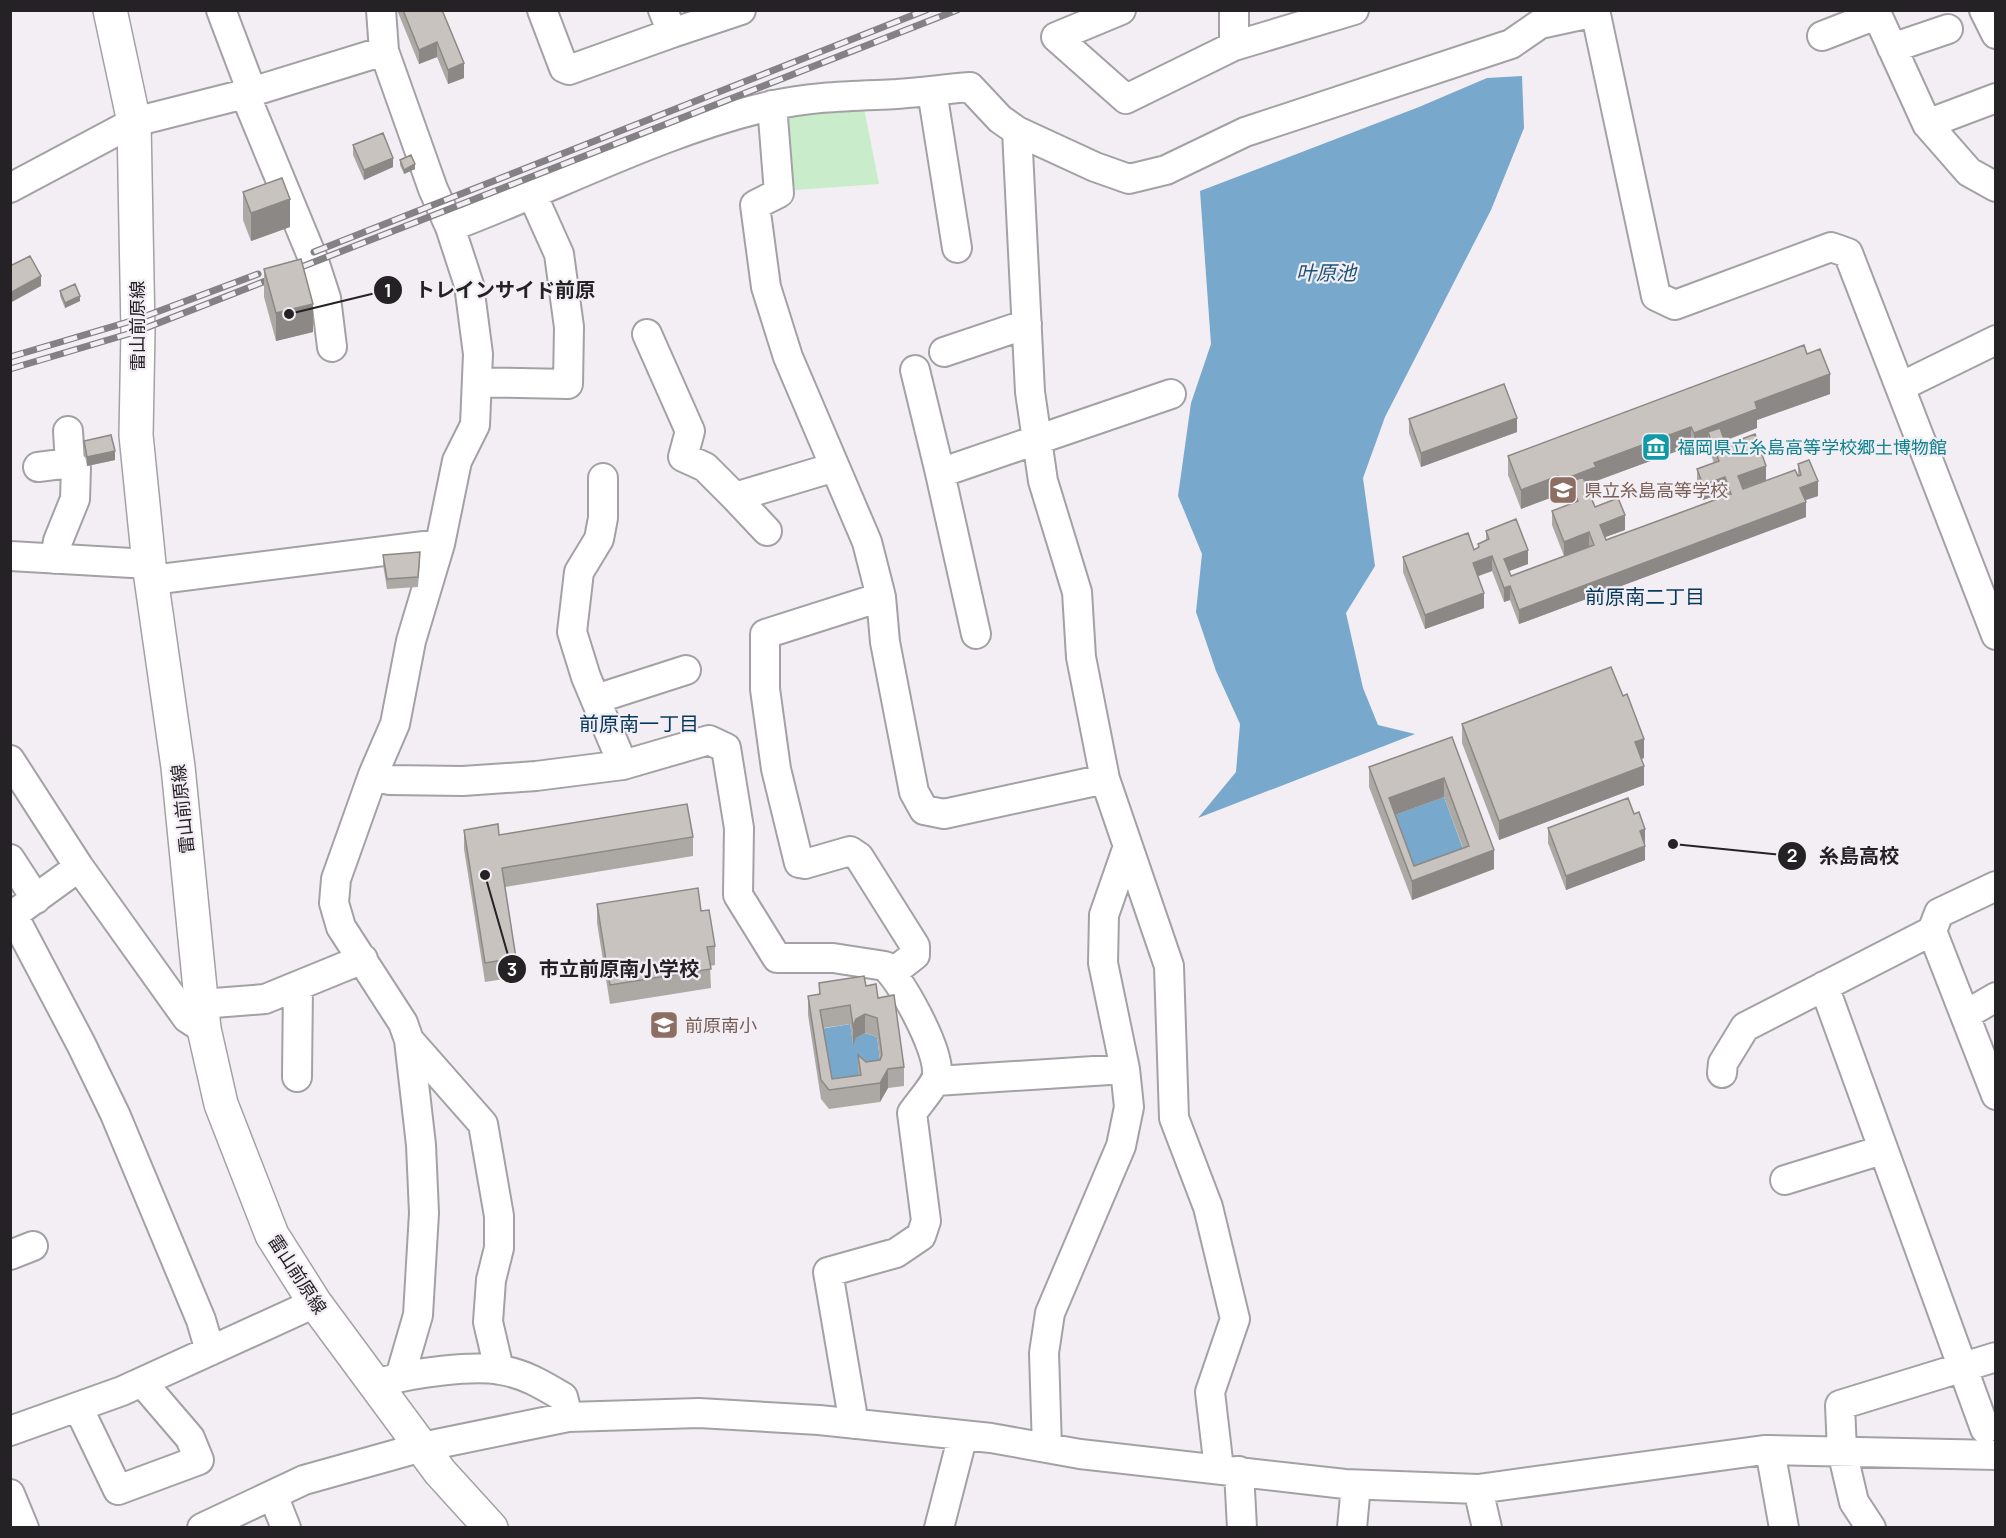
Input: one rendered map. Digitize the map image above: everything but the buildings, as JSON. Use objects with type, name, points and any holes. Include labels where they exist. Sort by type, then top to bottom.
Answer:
[{"type":"main road","name":"雷山前原線","points":[[110,10],[134,122],[138,331],[136,435],[151,572],[178,767],[202,1017],[221,1104],[272,1235],[315,1303],[388,1381],[422,1447],[440,1472],[490,1527]]},
{"type":"street","points":[[221,10],[249,93],[314,261],[326,298],[333,347]]},
{"type":"street","points":[[381,10],[384,51],[433,189],[450,227],[474,305],[479,382],[476,425],[458,461],[440,544],[411,640],[396,724],[373,775],[336,879],[334,903],[341,927],[404,1023],[409,1040],[422,1145],[424,1213],[418,1315],[388,1381]]},
{"type":"street","points":[[542,10],[564,69],[569,70],[667,22],[741,10]]},
{"type":"street","points":[[1121,10],[1056,37],[1126,99],[1234,46],[1354,10]]},
{"type":"street","points":[[1234,10],[1234,46]]},
{"type":"street","points":[[1984,10],[1995,34]]},
{"type":"street","points":[[450,227],[618,157],[772,105],[835,96],[970,87],[1000,119],[1017,131],[1095,167],[1129,178],[1166,170],[1245,132],[1511,44],[1540,24],[1595,11],[1656,297],[1675,305],[1831,247],[1848,253],[1995,635]]},
{"type":"street","points":[[1822,36],[1876,13],[1927,124],[1969,172],[1995,187]]},
{"type":"street","points":[[1892,48],[1948,29]]},
{"type":"street","points":[[10,188],[134,122],[249,93],[384,51]]},
{"type":"street","points":[[932,91],[957,248]]},
{"type":"street","points":[[1927,124],[1995,98]]},
{"type":"street","points":[[772,105],[779,193],[755,205],[766,287],[788,357],[867,542],[881,597],[885,642],[914,792],[924,810],[944,814],[1105,779]]},
{"type":"street","points":[[1017,131],[1030,392],[1043,481],[1077,591],[1082,657],[1105,779],[1168,966],[1174,1118],[1208,1207],[1235,1319],[1210,1392],[1242,1527]]},
{"type":"street","points":[[479,382],[568,384],[569,327],[559,254],[532,194]]},
{"type":"street","points":[[944,352],[1027,324]]},
{"type":"street","points":[[647,334],[690,430],[683,458],[705,467],[767,531]]},
{"type":"street","points":[[1900,387],[1995,340]]},
{"type":"street","points":[[915,370],[976,634]]},
{"type":"street","points":[[940,473],[1171,394]]},
{"type":"street","points":[[55,559],[58,541],[75,500],[76,468],[70,463],[68,431]]},
{"type":"street","points":[[38,467],[70,463]]},
{"type":"street","points":[[735,497],[835,467]]},
{"type":"street","points":[[603,478],[603,518],[599,539],[579,572],[572,632],[623,765]]},
{"type":"street","points":[[10,556],[55,559],[151,572],[440,544]]},
{"type":"street","points":[[881,597],[765,634],[765,689],[776,769],[799,863],[805,864],[850,851],[859,857],[915,946],[915,956],[892,973]]},
{"type":"street","points":[[596,699],[686,670]]},
{"type":"street","points":[[373,775],[389,780],[463,781],[623,765],[709,740],[726,748],[739,828],[738,895],[777,958],[833,958],[885,966],[892,973],[925,1028],[938,1073],[936,1081],[912,1113],[926,1221],[921,1236],[896,1253],[828,1272],[854,1424]]},
{"type":"street","points":[[10,760],[79,867],[187,1018],[202,1017],[265,999],[363,959]]},
{"type":"street","points":[[1047,1448],[1044,1353],[1050,1313],[1121,1146],[1129,1107],[1125,1069],[1103,963],[1104,915],[1128,846]]},
{"type":"street","points":[[10,859],[36,899]]},
{"type":"street","points":[[79,867],[12,916],[81,1044],[115,1114],[201,1320],[210,1351]]},
{"type":"street","points":[[1995,886],[1939,913],[1932,932],[1995,1095]]},
{"type":"street","points":[[1722,1073],[1724,1063],[1745,1027],[1932,932]]},
{"type":"street","points":[[297,1077],[298,986]]},
{"type":"street","points":[[202,1527],[304,1480],[422,1447],[568,1418],[699,1413],[854,1424],[963,1435],[1080,1454],[1356,1485],[1478,1489],[1770,1450],[1842,1451],[1990,1442],[1960,1367],[1824,986]]},
{"type":"street","points":[[1965,1015],[1995,997]]},
{"type":"street","points":[[409,1040],[483,1124],[499,1216],[499,1248],[491,1280],[488,1322],[499,1369]]},
{"type":"street","points":[[936,1081],[1125,1069]]},
{"type":"street","points":[[1785,1180],[1882,1150]]},
{"type":"street","points":[[10,1431],[142,1382],[315,1303]]},
{"type":"street","points":[[1871,1527],[1854,1502],[1842,1451],[1840,1406],[1995,1357]]},
{"type":"street","points":[[388,1381],[414,1372],[499,1369],[536,1380],[563,1397],[568,1418]]},
{"type":"street","points":[[78,1407],[118,1490],[199,1460],[190,1438],[142,1382]]},
{"type":"street","points":[[939,1527],[963,1435]]},
{"type":"street","points":[[1770,1450],[1784,1527]]},
{"type":"street","points":[[1352,1527],[1356,1485]]},
{"type":"street","points":[[1478,1489],[1487,1527]]},
{"type":"street","points":[[10,1494],[24,1527]]},
{"type":"street","points":[[273,1495],[286,1527]]},
{"type":"green space","points":[[863,103],[879,184],[795,190],[780,113]]},
{"type":"water","name":"叶原池","points":[[1522,76],[1524,128],[1491,210],[1385,417],[1363,478],[1375,566],[1346,613],[1363,688],[1378,725],[1415,734],[1198,818],[1236,772],[1240,724],[1216,671],[1196,612],[1202,554],[1178,496],[1191,403],[1211,344],[1200,191],[1419,107],[1487,78]]},
{"type":"water","points":[[1444,797],[1469,865],[1414,885],[1389,817]]},
{"type":"water","points":[[850,1024],[853,1043],[856,1038],[865,1033],[877,1037],[882,1074],[832,1098],[820,1029]]},
{"type":"railway","points":[[314,252],[926,10]]},
{"type":"railway","points":[[10,369],[138,331],[957,10]]},
{"type":"railway","points":[[10,357],[138,319],[258,274]]},
{"type":"place","name":"トレインサイド前原","points":[[289,314]]},
{"type":"place","name":"福岡県立糸島高等学校郷土博物館","points":[[1656,447]]},
{"type":"place","name":"県立糸島高等学校","points":[[1563,490]]},
{"type":"place","name":"糸島高校","points":[[1673,844]]},
{"type":"place","name":"市立前原南小学校","points":[[485,875]]},
{"type":"place","name":"前原南小","points":[[664,1025]]},
{"type":"district","name":"前原南二丁目","points":[[1645,596]]},
{"type":"district","name":"前原南一丁目","points":[[639,723]]}]
